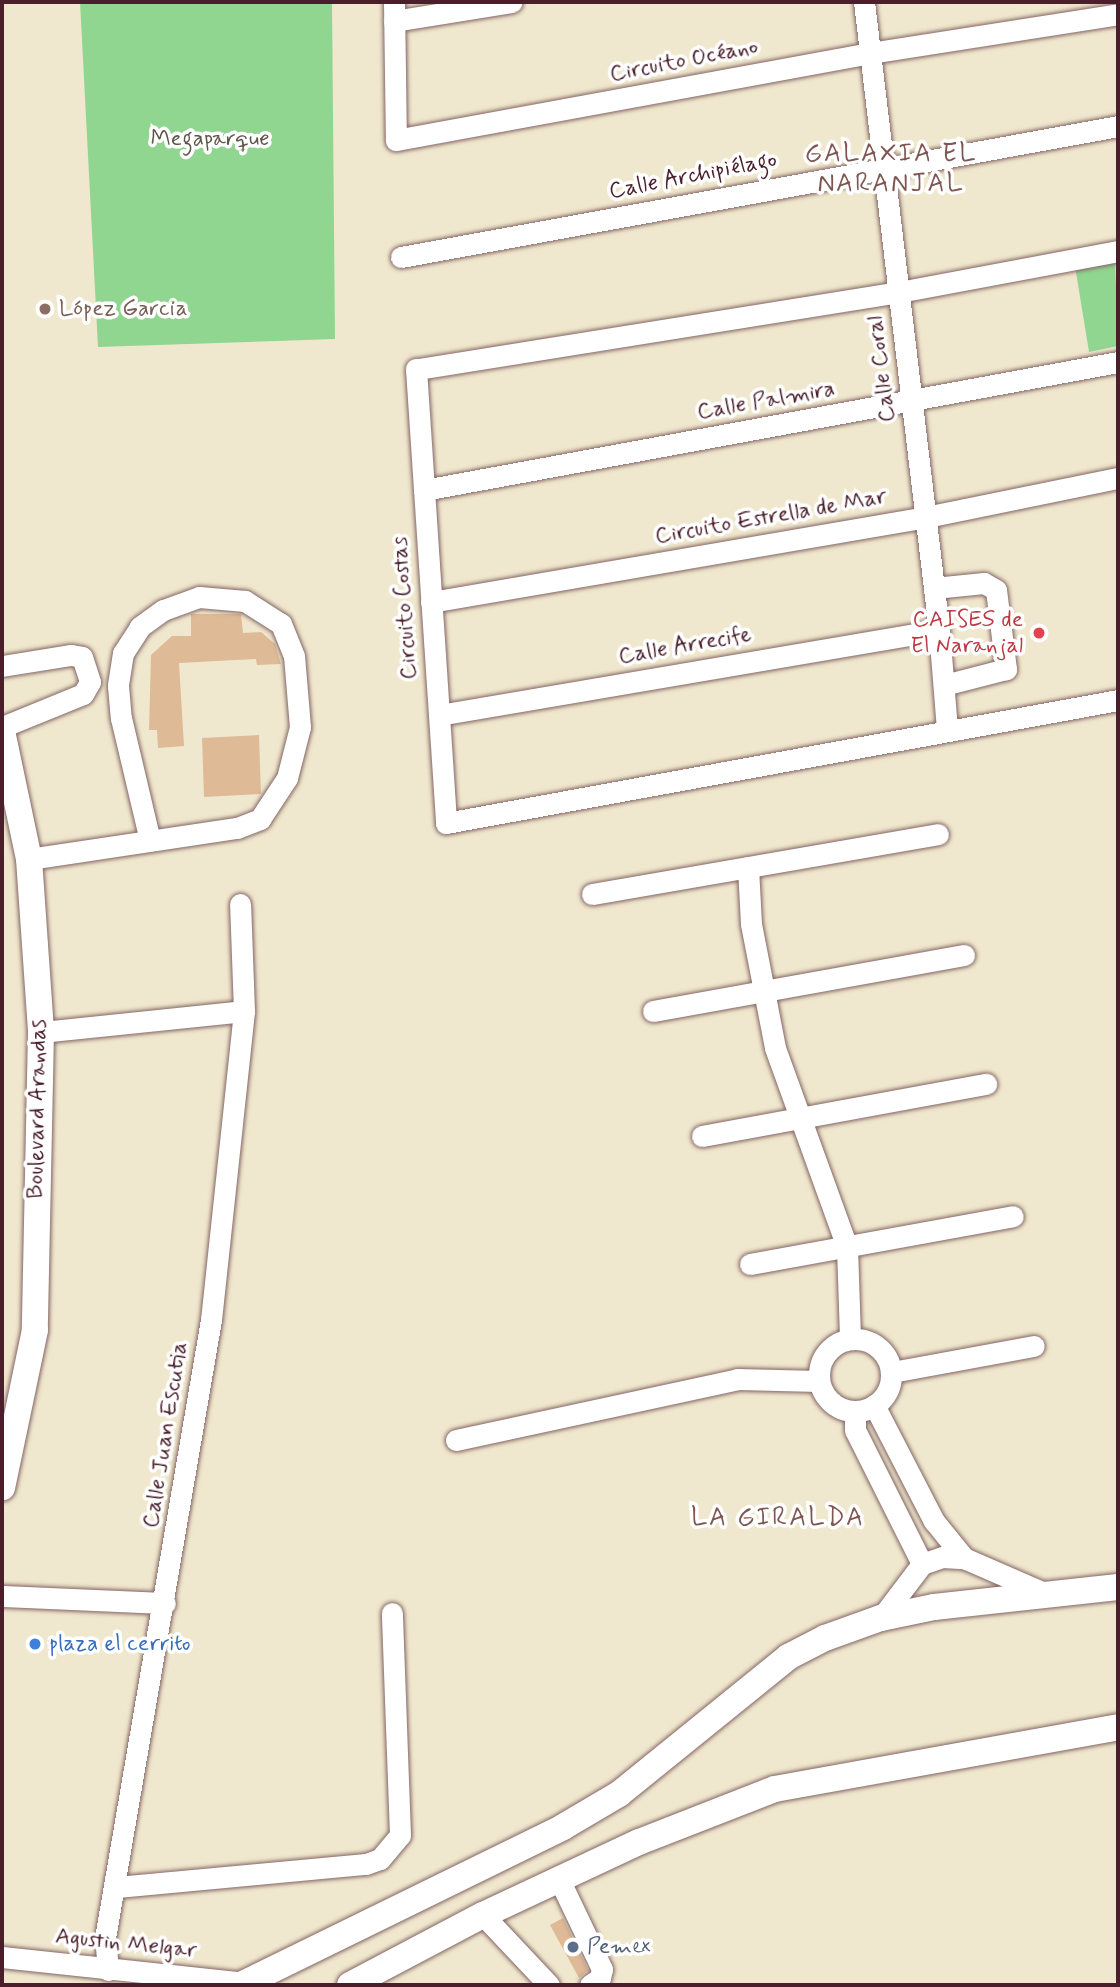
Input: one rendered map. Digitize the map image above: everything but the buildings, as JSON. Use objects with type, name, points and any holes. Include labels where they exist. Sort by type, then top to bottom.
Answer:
[{"type":"main road","name":"Boulevard Arandas","points":[[2,729],[29,859],[41,1032],[35,1330],[2,1488]]},
{"type":"main road","points":[[243,1984],[563,1827],[619,1794],[788,1657],[881,1618],[1118,1587]]},
{"type":"main road","points":[[350,1985],[482,1915],[559,1879],[706,1814],[775,1789],[911,1761],[1118,1727]]},
{"type":"street","points":[[394,11],[511,2]]},
{"type":"street","name":"Calle Coral","points":[[864,2],[939,630],[947,730]]},
{"type":"street","name":"Circuito Océano","points":[[394,11],[396,139],[870,53],[1118,14]]},
{"type":"street","name":"Calle Archipiélago","points":[[401,257],[1118,127]]},
{"type":"street","points":[[899,292],[1118,251]]},
{"type":"street","name":"Circuito Costas","points":[[899,292],[416,369],[446,822],[947,730]]},
{"type":"street","name":"Calle Palmira","points":[[424,490],[1118,362]]},
{"type":"street","name":"Circuito Estrella de Mar","points":[[431,602],[926,517],[1118,478]]},
{"type":"street","points":[[934,587],[984,583],[996,590],[1006,669],[944,685]]},
{"type":"street","points":[[29,859],[150,841],[237,828],[260,819],[287,778],[300,727],[294,656],[281,624],[246,601],[199,597],[163,610],[140,627],[124,653],[118,686],[121,718],[150,841]]},
{"type":"street","name":"Calle Arrecife","points":[[439,715],[939,630]]},
{"type":"street","points":[[2,666],[71,655],[82,657],[90,682],[83,694],[2,729]]},
{"type":"street","points":[[947,730],[1118,699]]},
{"type":"street","points":[[592,894],[938,834]]},
{"type":"street","points":[[748,867],[751,924],[775,1048],[847,1247],[850,1339]]},
{"type":"street","name":"Calle Juan Escutia","points":[[108,1970],[105,1938],[117,1887],[211,1320],[244,1011],[240,904]]},
{"type":"street","points":[[653,1011],[964,956]]},
{"type":"street","points":[[41,1032],[244,1011]]},
{"type":"street","points":[[702,1136],[986,1084]]},
{"type":"street","points":[[750,1264],[1013,1216]]},
{"type":"street","points":[[850,1339],[876,1345],[892,1372],[884,1398],[864,1409],[838,1408],[825,1396],[819,1381],[821,1363],[830,1349],[850,1339]]},
{"type":"street","points":[[892,1372],[1034,1346]]},
{"type":"street","points":[[456,1440],[737,1378],[819,1381]]},
{"type":"street","points":[[864,1409],[934,1521],[964,1558]]},
{"type":"street","points":[[864,1409],[855,1430],[922,1564]]},
{"type":"street","points":[[881,1618],[922,1564],[942,1557],[964,1558],[1049,1595]]},
{"type":"street","points":[[2,1597],[165,1603]]},
{"type":"street","points":[[117,1887],[366,1864],[380,1859],[400,1835],[392,1613]]},
{"type":"street","points":[[559,1879],[602,1969],[600,1978],[590,1985]]},
{"type":"street","points":[[482,1915],[549,1985]]},
{"type":"street","name":"Agustin Melgar","points":[[2,1957],[243,1984]]},
{"type":"green space","name":"Megaparque","points":[[80,2],[332,2],[335,339],[98,347]]},
{"type":"green space","points":[[1115,258],[1118,346],[1089,352],[1075,266]]},
{"type":"place","name":"López Garcia","points":[[45,309]]},
{"type":"place","name":"CAISES de El Naranjal","points":[[1039,633]]},
{"type":"place","name":"plaza el cerrito","points":[[35,1644]]},
{"type":"place","name":"Pemex","points":[[573,1947]]},
{"type":"district","name":"GALAXIA EL NARANJAL","points":[[891,170]]},
{"type":"district","name":"LA GIRALDA","points":[[778,1519]]}]
